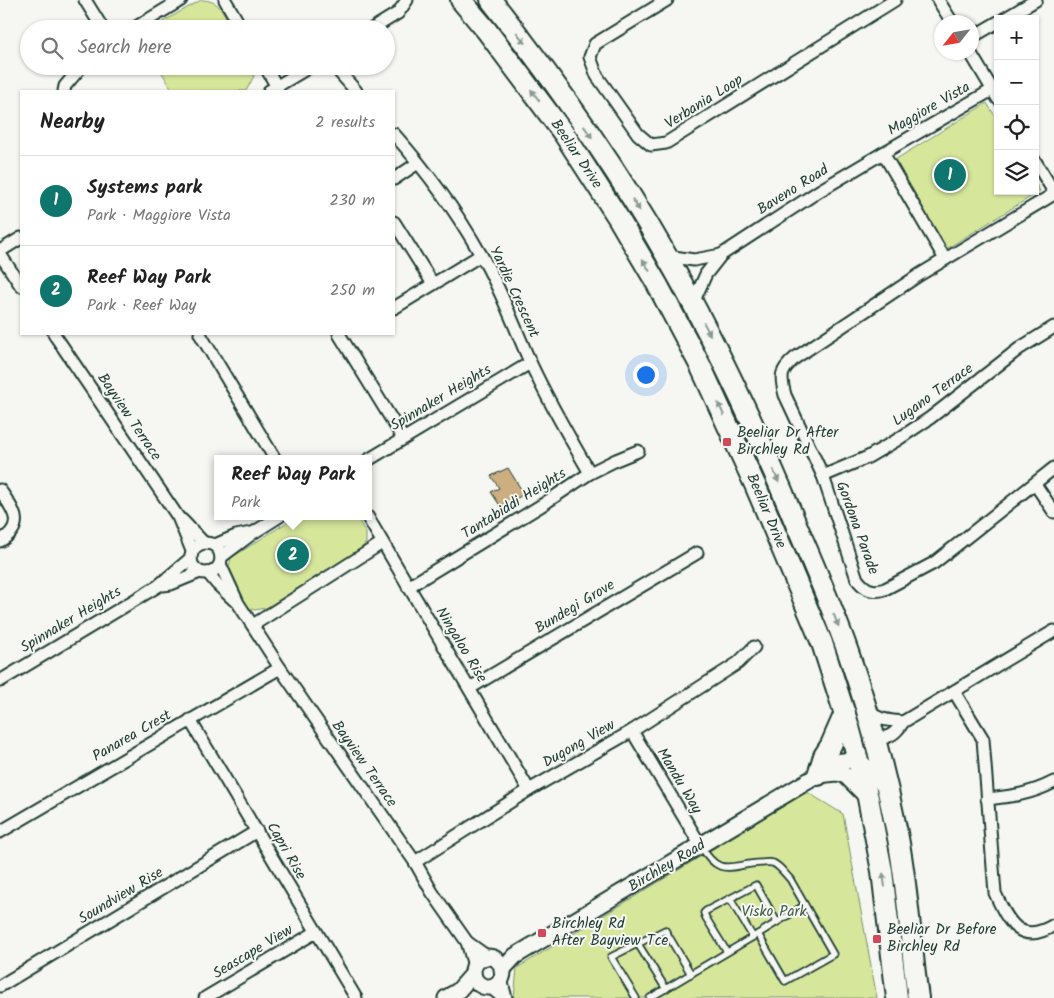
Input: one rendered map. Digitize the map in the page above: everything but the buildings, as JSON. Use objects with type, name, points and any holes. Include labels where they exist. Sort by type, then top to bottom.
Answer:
[{"type":"highway","name":"Beeliar Drive","points":[[461,0],[478,20],[575,151],[617,216],[657,284],[700,365],[734,438],[833,671],[868,798],[882,871],[897,998]]},
{"type":"highway","name":"Beeliar Drive","points":[[491,0],[537,58],[583,124],[640,210],[667,256],[720,355],[746,409],[812,561],[848,653],[874,737],[888,791],[905,881],[918,998]]},
{"type":"highway","points":[[812,561],[804,564],[803,569],[833,652],[833,671]]},
{"type":"highway","points":[[818,774],[824,756],[847,720]]},
{"type":"highway","points":[[893,956],[898,967],[904,969],[906,960],[896,856],[899,843]]},
{"type":"street","points":[[85,0],[97,20]]},
{"type":"street","points":[[148,20],[181,0]]},
{"type":"street","points":[[225,0],[237,20]]},
{"type":"street","points":[[387,20],[398,13],[407,0]]},
{"type":"street","points":[[473,0],[478,20]]},
{"type":"street","name":"Verbania Loop","points":[[667,0],[595,44],[590,57],[597,76],[638,134],[651,145],[666,143],[895,0]]},
{"type":"street","points":[[938,0],[948,15]]},
{"type":"street","points":[[1011,15],[1036,0]]},
{"type":"street","points":[[979,33],[994,24]]},
{"type":"street","points":[[975,60],[994,92]]},
{"type":"street","points":[[64,90],[65,86],[74,75]]},
{"type":"street","points":[[268,75],[273,89],[296,75]]},
{"type":"street","points":[[342,75],[355,90]]},
{"type":"street","name":"Maggiore Vista","points":[[945,260],[883,153],[994,95]]},
{"type":"street","name":"Yardie Crescent","points":[[395,135],[418,163],[481,254],[497,284],[530,363],[555,412],[590,473]]},
{"type":"street","name":"Baveno Road","points":[[693,303],[706,274],[721,255],[819,191],[883,153]]},
{"type":"street","points":[[395,177],[418,163]]},
{"type":"street","points":[[1039,168],[1054,193]]},
{"type":"street","name":"Gordona Parade","points":[[1054,193],[945,260],[795,358],[784,370],[782,383],[785,395],[823,476],[858,579],[862,586],[877,592],[934,563],[1054,468]]},
{"type":"street","points":[[395,224],[433,284]]},
{"type":"street","points":[[20,239],[0,252],[20,284]]},
{"type":"street","points":[[395,307],[481,254]]},
{"type":"street","name":"Baveno Road","points":[[667,256],[694,260],[721,255]]},
{"type":"street","name":"Lugano Terrace","points":[[823,476],[868,457],[896,440],[930,418],[1020,348],[1054,327]]},
{"type":"street","name":"Bayview Terrace","points":[[55,335],[178,517],[209,544]]},
{"type":"street","points":[[201,335],[273,455]]},
{"type":"street","points":[[341,337],[403,438]]},
{"type":"street","name":"Spinnaker Heights","points":[[372,457],[530,363]]},
{"type":"street","name":"Tantabiddi Heights","points":[[408,587],[542,506],[590,473],[638,451]]},
{"type":"street","points":[[1035,484],[1054,512]]},
{"type":"street","points":[[0,490],[14,511],[16,523],[12,532],[0,541]]},
{"type":"street","name":"Bayview Terrace","points":[[178,517],[191,555]]},
{"type":"street","points":[[253,533],[197,546],[191,555],[192,565],[204,572],[215,570],[221,560],[253,533],[274,520]]},
{"type":"street","name":"Ningaloo Rise","points":[[369,520],[529,790]]},
{"type":"street","points":[[253,625],[382,543]]},
{"type":"street","points":[[209,544],[219,550],[221,560]]},
{"type":"street","name":"Bundegi Grove","points":[[470,688],[697,553]]},
{"type":"street","name":"Spinnaker Heights","points":[[0,681],[158,586],[191,555]]},
{"type":"street","name":"Bayview Terrace","points":[[221,560],[238,603],[280,668],[415,862],[432,892],[504,998]]},
{"type":"street","name":"Spinnaker Heights","points":[[158,586],[171,584],[204,572]]},
{"type":"street","name":"Bayview Terrace","points":[[204,572],[238,603]]},
{"type":"street","points":[[847,720],[874,737],[884,739],[890,737],[899,730],[904,722],[955,693],[1054,631]]},
{"type":"street","name":"Dugong View","points":[[415,862],[529,790],[632,731],[738,663],[754,647]]},
{"type":"street","name":"Panarea Crest","points":[[0,832],[280,668]]},
{"type":"street","points":[[955,693],[983,739],[993,882],[1000,905],[1012,924],[1020,931],[1035,933],[1044,931],[1054,925]]},
{"type":"street","points":[[866,710],[886,721],[904,722]]},
{"type":"street","name":"Capri Rise","points":[[190,720],[356,998]]},
{"type":"street","name":"Mandu Way","points":[[632,731],[701,846]]},
{"type":"street","points":[[858,760],[876,776],[888,791]]},
{"type":"street","name":"Birchley Road","points":[[452,995],[701,846],[818,774],[834,762],[858,760]]},
{"type":"street","points":[[818,774],[845,775],[868,798]]},
{"type":"street","points":[[987,799],[1024,795],[1054,782]]},
{"type":"street","name":"Soundview Rise","points":[[0,986],[257,831]]},
{"type":"street","name":"Seascape View","points":[[205,998],[316,932]]},
{"type":"lane","points":[[701,846],[708,857],[718,866],[724,868],[736,868],[754,863],[773,864],[784,872],[833,954],[785,981],[730,898]]},
{"type":"lane","points":[[727,952],[704,913],[756,885],[778,922]]},
{"type":"lane","points":[[650,998],[805,905]]},
{"type":"lane","points":[[636,998],[611,957],[665,930],[690,974]]},
{"type":"lane","points":[[638,944],[666,989]]},
{"type":"green space","points":[[201,0],[213,2],[221,8],[228,20],[166,20]]},
{"type":"green space","points":[[163,75],[254,75],[247,90],[172,90]]},
{"type":"green space","points":[[987,103],[994,114],[994,195],[1034,195],[946,249],[893,161]]},
{"type":"green space","points":[[291,520],[358,520],[366,533],[366,543],[359,551],[266,608],[255,610],[248,608],[227,574],[231,558]]},
{"type":"green space","name":"Visko Park","points":[[807,792],[843,814],[877,998],[514,998],[517,968]]},
{"type":"place","name":"Systems park","points":[[950,175]]},
{"type":"place","name":"Beeliar Dr After Birchley Rd","points":[[727,442]]},
{"type":"place","name":"Reef Way Park","points":[[293,555]]},
{"type":"place","name":"Birchley Rd After Bayview Tce","points":[[542,933]]},
{"type":"place","name":"Beeliar Dr Before Birchley Rd","points":[[877,939]]}]
